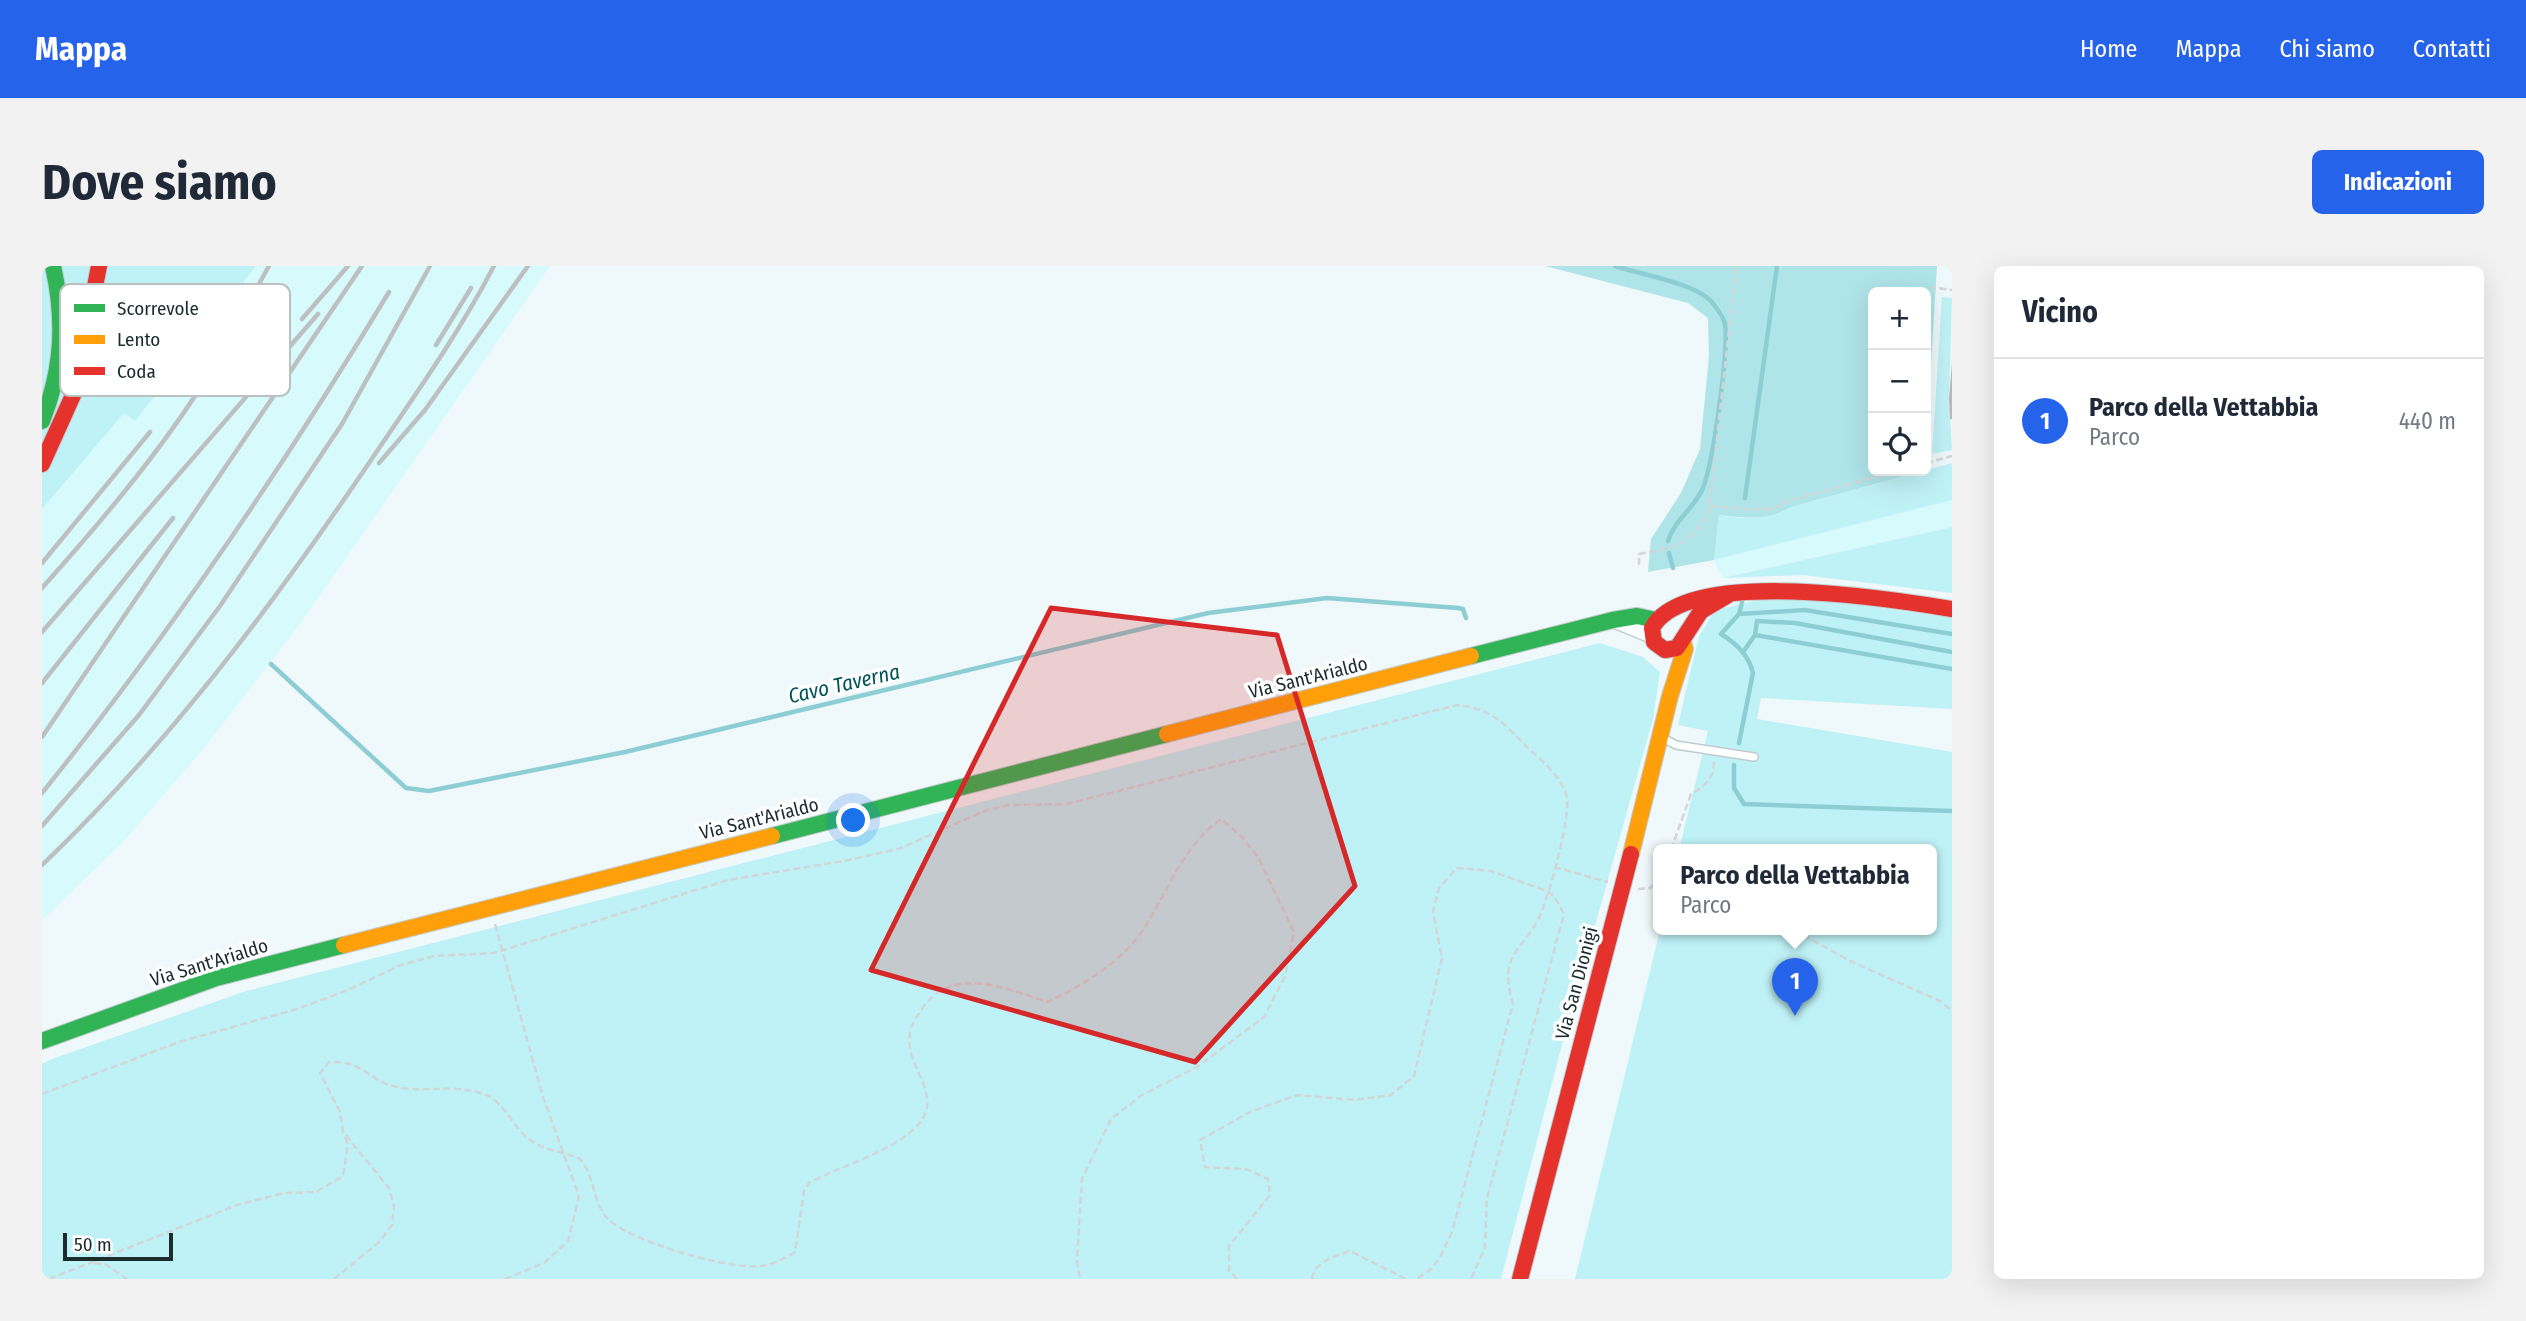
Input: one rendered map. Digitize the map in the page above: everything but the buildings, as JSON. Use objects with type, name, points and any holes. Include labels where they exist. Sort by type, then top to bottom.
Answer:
[{"type":"main road","points":[[53,266],[60,302]]},
{"type":"main road","points":[[95,284],[99,266]]},
{"type":"main road","points":[[42,421],[54,390],[60,357]]},
{"type":"main road","points":[[42,464],[58,435],[73,396]]},
{"type":"main road","name":"Via Sant'Arialdo","points":[[1657,624],[1680,604],[1728,595],[1778,591],[1879,597],[1952,609]]},
{"type":"main road","name":"Via Sant'Arialdo","points":[[1665,650],[1677,648],[1701,611],[1728,595]]},
{"type":"main road","name":"Via Sant'Arialdo","points":[[42,1041],[216,978],[1613,620],[1637,615],[1657,624],[1675,616],[1682,621],[1685,636]]},
{"type":"main road","points":[[1657,624],[1657,645],[1665,650]]},
{"type":"main road","name":"Via San Dionigi","points":[[1520,1279],[1662,737],[1670,696],[1685,649],[1685,636]]},
{"type":"main road","name":"Via San Dionigi","points":[[1665,650],[1670,696]]},
{"type":"lane","points":[[1662,737],[1676,745],[1714,754],[1754,757]]},
{"type":"path","points":[[1639,565],[1639,554],[1680,546],[1695,534],[1709,506],[1736,266]]},
{"type":"path","points":[[1931,287],[1952,290]]},
{"type":"path","points":[[1931,462],[1952,456]]},
{"type":"path","points":[[1709,506],[1772,509],[1788,501],[1880,476]]},
{"type":"path","points":[[42,1094],[97,1070],[179,1042],[297,1009],[348,990],[401,965],[434,956],[481,955],[728,880],[849,860],[901,848],[998,807],[1067,804],[1457,705],[1480,708],[1499,718],[1550,769],[1567,797],[1564,831],[1541,915],[1514,950],[1507,984],[1513,1004],[1452,1232],[1437,1264],[1429,1273],[1415,1279]]},
{"type":"path","points":[[1673,844],[1691,794],[1704,788],[1715,769],[1714,754]]},
{"type":"path","points":[[49,1279],[237,1205],[284,1193],[316,1192],[343,1176],[348,1145],[340,1112],[320,1073],[329,1062],[347,1061],[392,1086],[437,1089],[459,1087],[488,1096],[528,1139],[547,1149],[565,1152],[586,1166],[598,1204],[606,1217],[646,1243],[727,1264],[757,1267],[774,1264],[795,1252],[804,1191],[809,1183],[913,1133],[925,1115],[927,1092],[910,1049],[909,1029],[928,1000],[953,984],[980,982],[1048,1002],[1078,987],[1116,958],[1143,930],[1175,873],[1205,830],[1221,819],[1242,837],[1258,857],[1294,932],[1285,976],[1264,1017],[1197,1067],[1142,1095],[1111,1119],[1082,1179],[1077,1261],[1080,1279]]},
{"type":"path","points":[[1553,867],[1612,884]]},
{"type":"path","points":[[1237,1279],[1229,1270],[1228,1246],[1270,1195],[1268,1179],[1246,1169],[1205,1167],[1200,1140],[1250,1112],[1297,1096],[1355,1100],[1391,1095],[1414,1076],[1442,958],[1433,912],[1439,888],[1457,868],[1491,871],[1547,891],[1553,895],[1564,914],[1487,1198],[1485,1247],[1471,1279]]},
{"type":"path","points":[[490,908],[504,949],[543,1097],[579,1196],[568,1241],[544,1263],[505,1279]]},
{"type":"path","points":[[1803,935],[1850,961],[1940,1001],[1952,1011]]},
{"type":"path","points":[[334,1279],[378,1243],[392,1225],[394,1206],[390,1188],[343,1132]]},
{"type":"path","points":[[1312,1279],[1314,1272],[1327,1259],[1350,1251],[1406,1279]]},
{"type":"path","points":[[90,1263],[105,1264],[127,1279]]},
{"type":"highlighted area","points":[[1051,608],[1277,635],[1355,886],[1195,1062],[871,970]]},
{"type":"shaded area","points":[[42,266],[256,266],[242,284],[60,284],[60,396],[155,396],[135,421],[124,413],[42,509]]},
{"type":"shaded area","points":[[256,266],[550,266],[299,625],[204,748],[122,843],[42,920],[42,509],[124,412],[135,420],[154,396],[290,396],[290,284],[242,284]]},
{"type":"shaded area","points":[[1545,266],[1937,266],[1931,365],[1931,287],[1868,287],[1868,476],[1904,476],[1791,507],[1774,515],[1719,515],[1714,560],[1648,572],[1651,539],[1681,493],[1700,449],[1709,356],[1708,318],[1688,303]]},
{"type":"shaded area","points":[[1942,297],[1952,298],[1949,398],[1952,450],[1932,454]]},
{"type":"shaded area","points":[[1952,463],[1952,500],[1714,560],[1719,515],[1765,517],[1791,507],[1904,476],[1931,476],[1931,469]]},
{"type":"shaded area","points":[[1952,500],[1952,527],[1723,578],[1714,560]]},
{"type":"shaded area","points":[[1952,527],[1952,593],[1803,575],[1723,578]]},
{"type":"shaded area","points":[[1768,598],[1811,598],[1952,618],[1952,709],[1761,698],[1757,719],[1952,752],[1952,1279],[1575,1279],[1659,935],[1937,935],[1937,844],[1680,844],[1708,731],[1678,725],[1699,636],[1715,610]]},
{"type":"shaded area","points":[[1600,643],[1643,657],[1660,672],[1653,719],[1566,1029],[1501,1279],[42,1279],[42,1064],[52,1059],[246,991]]},
{"type":"waterway","points":[[1615,266],[1692,289],[1711,301],[1725,324],[1722,381],[1707,475],[1695,502],[1675,527],[1668,541]]},
{"type":"waterway","points":[[1745,498],[1777,266]]},
{"type":"waterway","points":[[1669,553],[1673,568]]},
{"type":"waterway","name":"Cavo Taverna","points":[[271,664],[406,788],[429,791],[625,752],[1208,613],[1327,598],[1458,608],[1463,609],[1466,618]]},
{"type":"waterway","points":[[1739,614],[1742,602]]},
{"type":"waterway","points":[[1739,743],[1753,673],[1741,650],[1721,634],[1739,614],[1805,610],[1952,634]]},
{"type":"waterway","points":[[1743,652],[1755,635],[1757,621],[1795,623],[1952,652]]},
{"type":"waterway","points":[[1755,635],[1952,669]]},
{"type":"waterway","points":[[1734,765],[1734,788],[1744,804],[1952,811]]},
{"type":"railway","points":[[259,284],[269,266]]},
{"type":"railway","points":[[302,319],[348,266]]},
{"type":"railway","points":[[290,372],[362,266]]},
{"type":"railway","points":[[42,826],[139,715],[220,606],[342,424],[430,266]]},
{"type":"railway","points":[[42,865],[133,772],[256,621],[418,390],[494,266]]},
{"type":"railway","points":[[379,463],[425,410],[528,266]]},
{"type":"railway","points":[[436,345],[471,288]]},
{"type":"railway","points":[[42,793],[135,673],[224,548],[389,292]]},
{"type":"railway","points":[[290,346],[318,314]]},
{"type":"railway","points":[[42,588],[115,503],[195,396]]},
{"type":"railway","points":[[42,632],[247,396]]},
{"type":"railway","points":[[42,737],[274,396]]},
{"type":"railway","points":[[42,563],[150,432]]},
{"type":"railway","points":[[42,683],[173,518]]},
{"type":"traffic: fast","points":[[42,421],[54,382],[60,344],[59,306],[53,266]]},
{"type":"traffic: fast","points":[[1471,656],[1613,620],[1637,616],[1656,620]]},
{"type":"traffic: fast","points":[[772,836],[1167,734]]},
{"type":"traffic: fast","points":[[42,1041],[216,978],[344,945]]},
{"type":"traffic: slow","points":[[1631,854],[1670,696],[1685,649],[1683,642]]},
{"type":"traffic: slow","points":[[1167,734],[1471,656]]},
{"type":"traffic: slow","points":[[344,945],[772,836]]},
{"type":"traffic: jam","points":[[95,284],[99,266]]},
{"type":"traffic: jam","points":[[42,464],[73,396]]},
{"type":"traffic: jam","points":[[1728,595],[1701,611],[1677,648],[1665,650],[1654,642],[1652,628],[1672,609],[1705,597],[1746,592],[1840,594],[1952,609]]},
{"type":"traffic: jam","points":[[1520,1279],[1631,854]]},
{"type":"place","name":"Parco della Vettabbia","points":[[1795,1016]]}]
